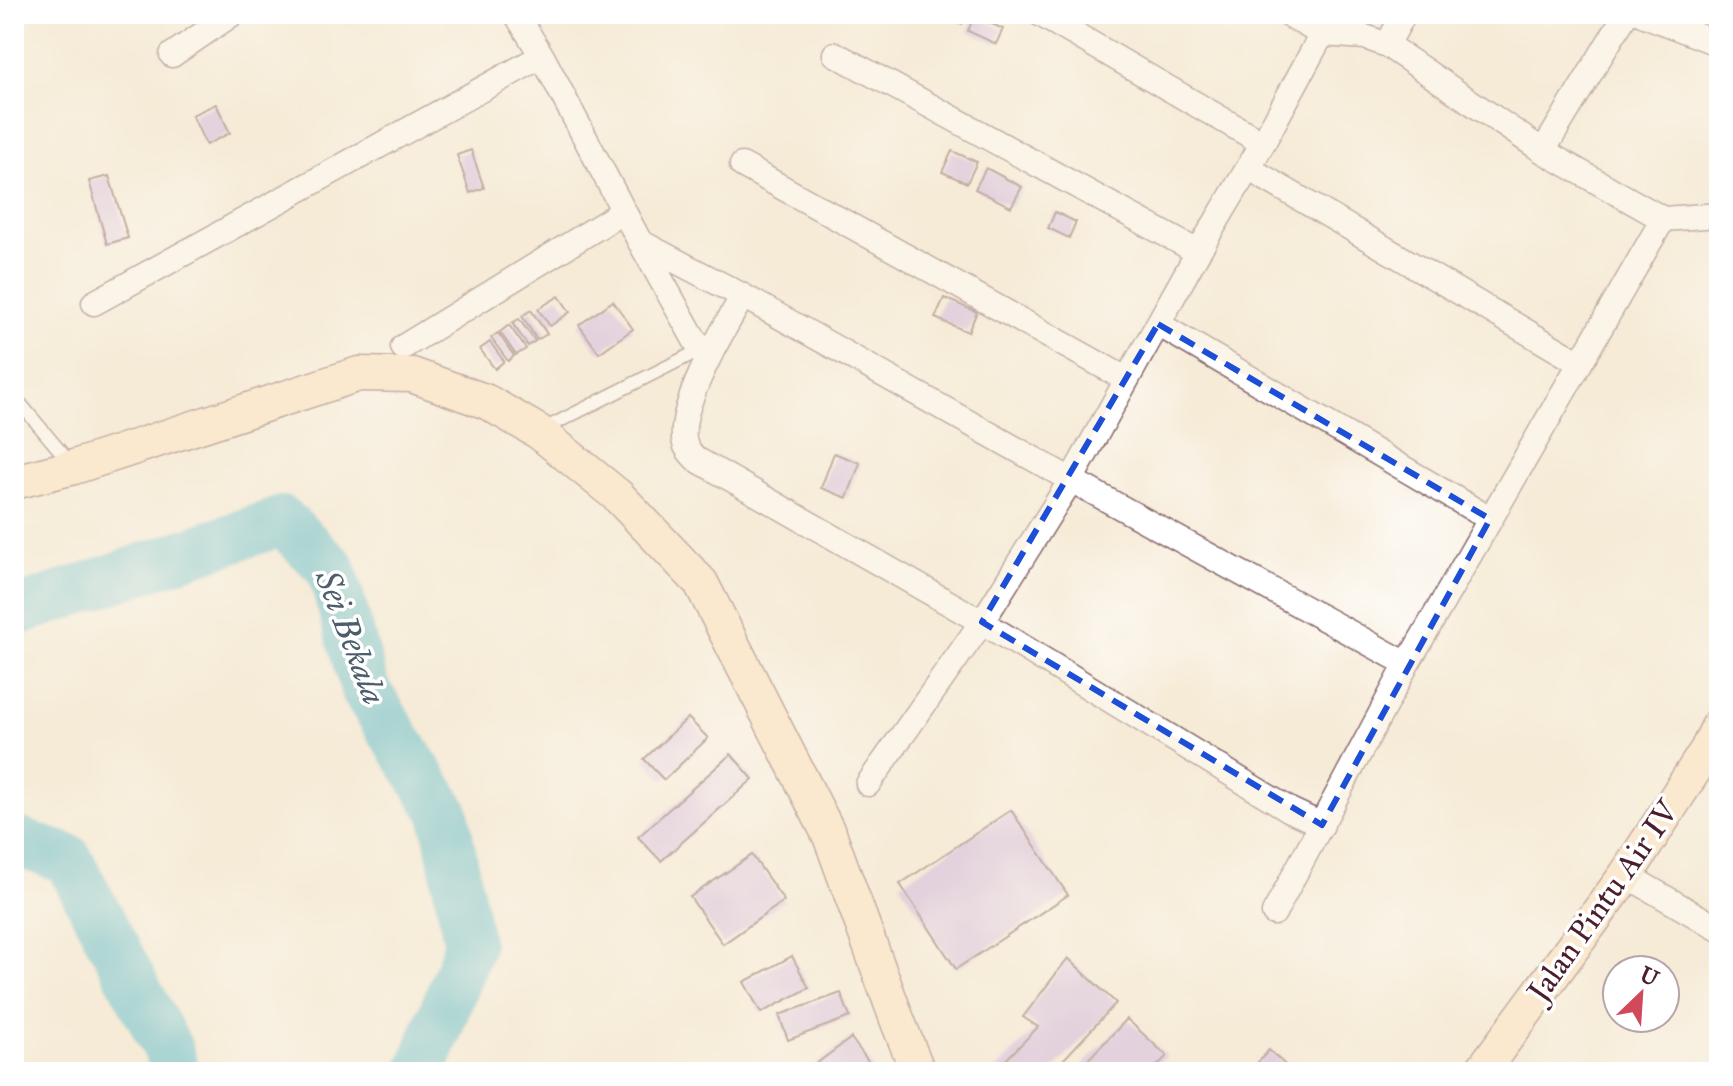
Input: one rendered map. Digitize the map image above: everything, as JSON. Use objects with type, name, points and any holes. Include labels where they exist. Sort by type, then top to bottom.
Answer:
[{"type":"main road","points":[[14,482],[74,467],[359,374],[412,375],[487,402],[539,432],[618,496],[701,583],[830,836],[918,1072]]},
{"type":"main road","name":"Jalan Pintu Air IV","points":[[1481,1072],[1626,875],[1707,750],[1719,725]]},
{"type":"street","points":[[172,55],[232,14]]},
{"type":"street","points":[[516,14],[542,56],[703,355]]},
{"type":"street","points":[[1040,14],[1263,143]]},
{"type":"street","points":[[1287,14],[1322,34],[1365,37],[1387,45],[1543,151],[1663,219],[1719,215]]},
{"type":"street","points":[[1387,45],[1404,14]]},
{"type":"street","points":[[1543,151],[1626,14]]},
{"type":"street","points":[[1642,14],[1719,44]]},
{"type":"street","points":[[868,784],[982,622],[1071,480],[1322,34]]},
{"type":"street","points":[[835,54],[1198,252]]},
{"type":"street","points":[[94,303],[542,56]]},
{"type":"street","points":[[742,165],[1126,379]]},
{"type":"street","points":[[1248,168],[1580,363]]},
{"type":"street","points":[[403,347],[624,211]]},
{"type":"street","points":[[1274,913],[1407,664],[1663,219]]},
{"type":"street","points":[[640,242],[1407,664]]},
{"type":"street","points":[[743,296],[703,355],[684,434],[686,447],[696,459],[982,622],[1290,810],[1322,825]]},
{"type":"street","points":[[1158,324],[1490,519]]},
{"type":"street","points":[[1626,875],[1719,929]]},
{"type":"lane","points":[[539,432],[703,355]]},
{"type":"lane","points":[[14,396],[74,467]]},
{"type":"highlighted area","points":[[1158,324],[1490,519],[1322,825],[982,622]]},
{"type":"building","points":[[944,14],[968,14],[962,24]]},
{"type":"building","points":[[974,16],[1003,29],[996,44],[968,31]]},
{"type":"building","points":[[216,104],[230,133],[206,145],[192,115]]},
{"type":"building","points":[[471,150],[484,188],[470,193],[457,155]]},
{"type":"building","points":[[952,151],[977,162],[967,183],[942,172]]},
{"type":"building","points":[[986,168],[1022,187],[1011,207],[975,189]]},
{"type":"building","points":[[109,176],[128,238],[107,244],[89,181]]},
{"type":"building","points":[[1055,212],[1076,222],[1069,238],[1048,228]]},
{"type":"building","points":[[559,296],[570,312],[550,326],[538,309]]},
{"type":"building","points":[[944,298],[977,312],[968,332],[935,318]]},
{"type":"building","points":[[613,301],[633,329],[599,353],[579,325]]},
{"type":"building","points":[[531,310],[547,334],[537,340],[522,316]]},
{"type":"building","points":[[519,319],[535,341],[528,346],[512,323]]},
{"type":"building","points":[[509,325],[526,349],[516,355],[500,332]]},
{"type":"building","points":[[498,333],[514,356],[508,361],[491,338]]},
{"type":"building","points":[[490,342],[504,361],[495,369],[480,349]]},
{"type":"building","points":[[834,453],[860,463],[847,498],[821,488]]},
{"type":"building","points":[[688,718],[708,738],[664,780],[644,759]]},
{"type":"building","points":[[731,754],[753,779],[661,861],[638,837]]},
{"type":"building","points":[[1011,810],[1068,895],[956,969],[900,884]]},
{"type":"building","points":[[752,855],[784,901],[723,944],[690,897]]},
{"type":"building","points":[[792,956],[809,988],[761,1013],[744,982]]},
{"type":"building","points":[[1068,958],[1116,1003],[1052,1072],[994,1072],[1038,1027],[1023,1017]]},
{"type":"building","points":[[841,993],[850,1017],[788,1040],[779,1015]]},
{"type":"building","points":[[1127,1019],[1167,1056],[1151,1072],[1076,1072]]},
{"type":"building","points":[[851,1038],[874,1069],[870,1072],[805,1072]]},
{"type":"building","points":[[1269,1050],[1293,1072],[1249,1072]]},
{"type":"waterway","name":"Sei Bekala","points":[[14,612],[282,521],[331,568],[365,689],[444,813],[469,946],[421,1072]]},
{"type":"waterway","name":"Sei Bekala","points":[[14,841],[68,859],[168,1049],[175,1072]]}]
